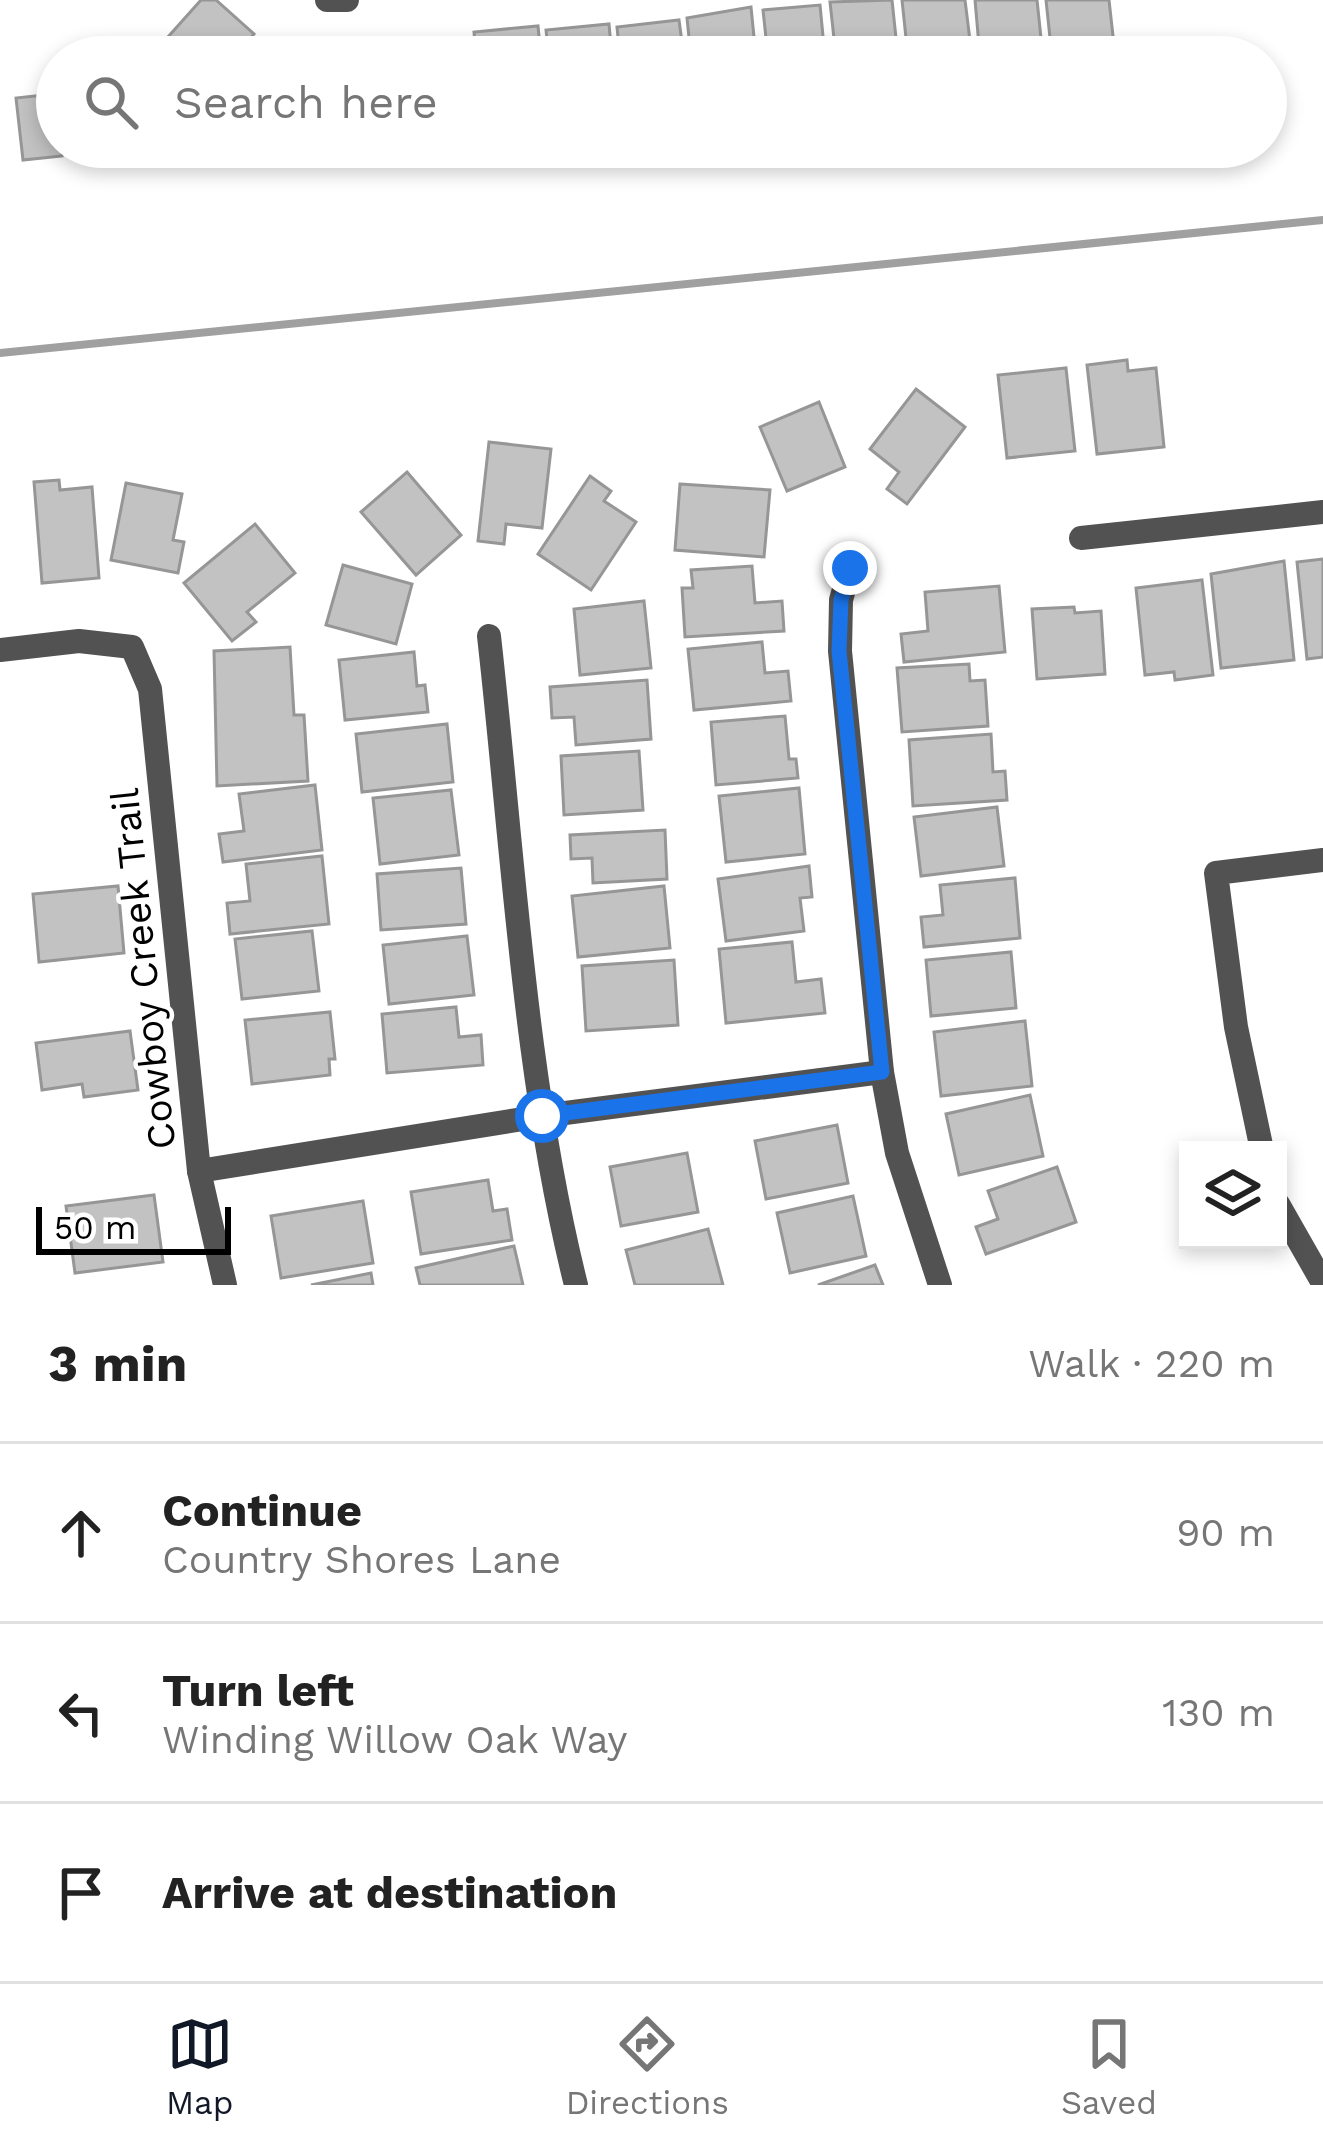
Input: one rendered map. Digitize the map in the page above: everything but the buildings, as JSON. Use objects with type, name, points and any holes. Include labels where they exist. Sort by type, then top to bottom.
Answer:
[{"type":"street","points":[[327,0],[347,0]]},
{"type":"street","points":[[1081,538],[1323,512]]},
{"type":"street","points":[[850,568],[841,600],[839,651],[882,1072],[897,1153],[940,1285]]},
{"type":"street","points":[[489,636],[542,1116],[556,1205],[576,1285]]},
{"type":"street","name":"Cowboy Creek Trail","points":[[0,650],[79,641],[132,647],[150,689],[200,1171],[225,1285]]},
{"type":"street","points":[[1260,1141],[1236,1027],[1216,873],[1323,860]]},
{"type":"street","points":[[200,1171],[542,1116],[882,1072]]},
{"type":"street","points":[[1287,1220],[1323,1282]]},
{"type":"waterway","points":[[0,353],[1323,220]]},
{"type":"route","points":[[542,1116],[882,1072],[839,651],[841,600],[850,568]]}]
